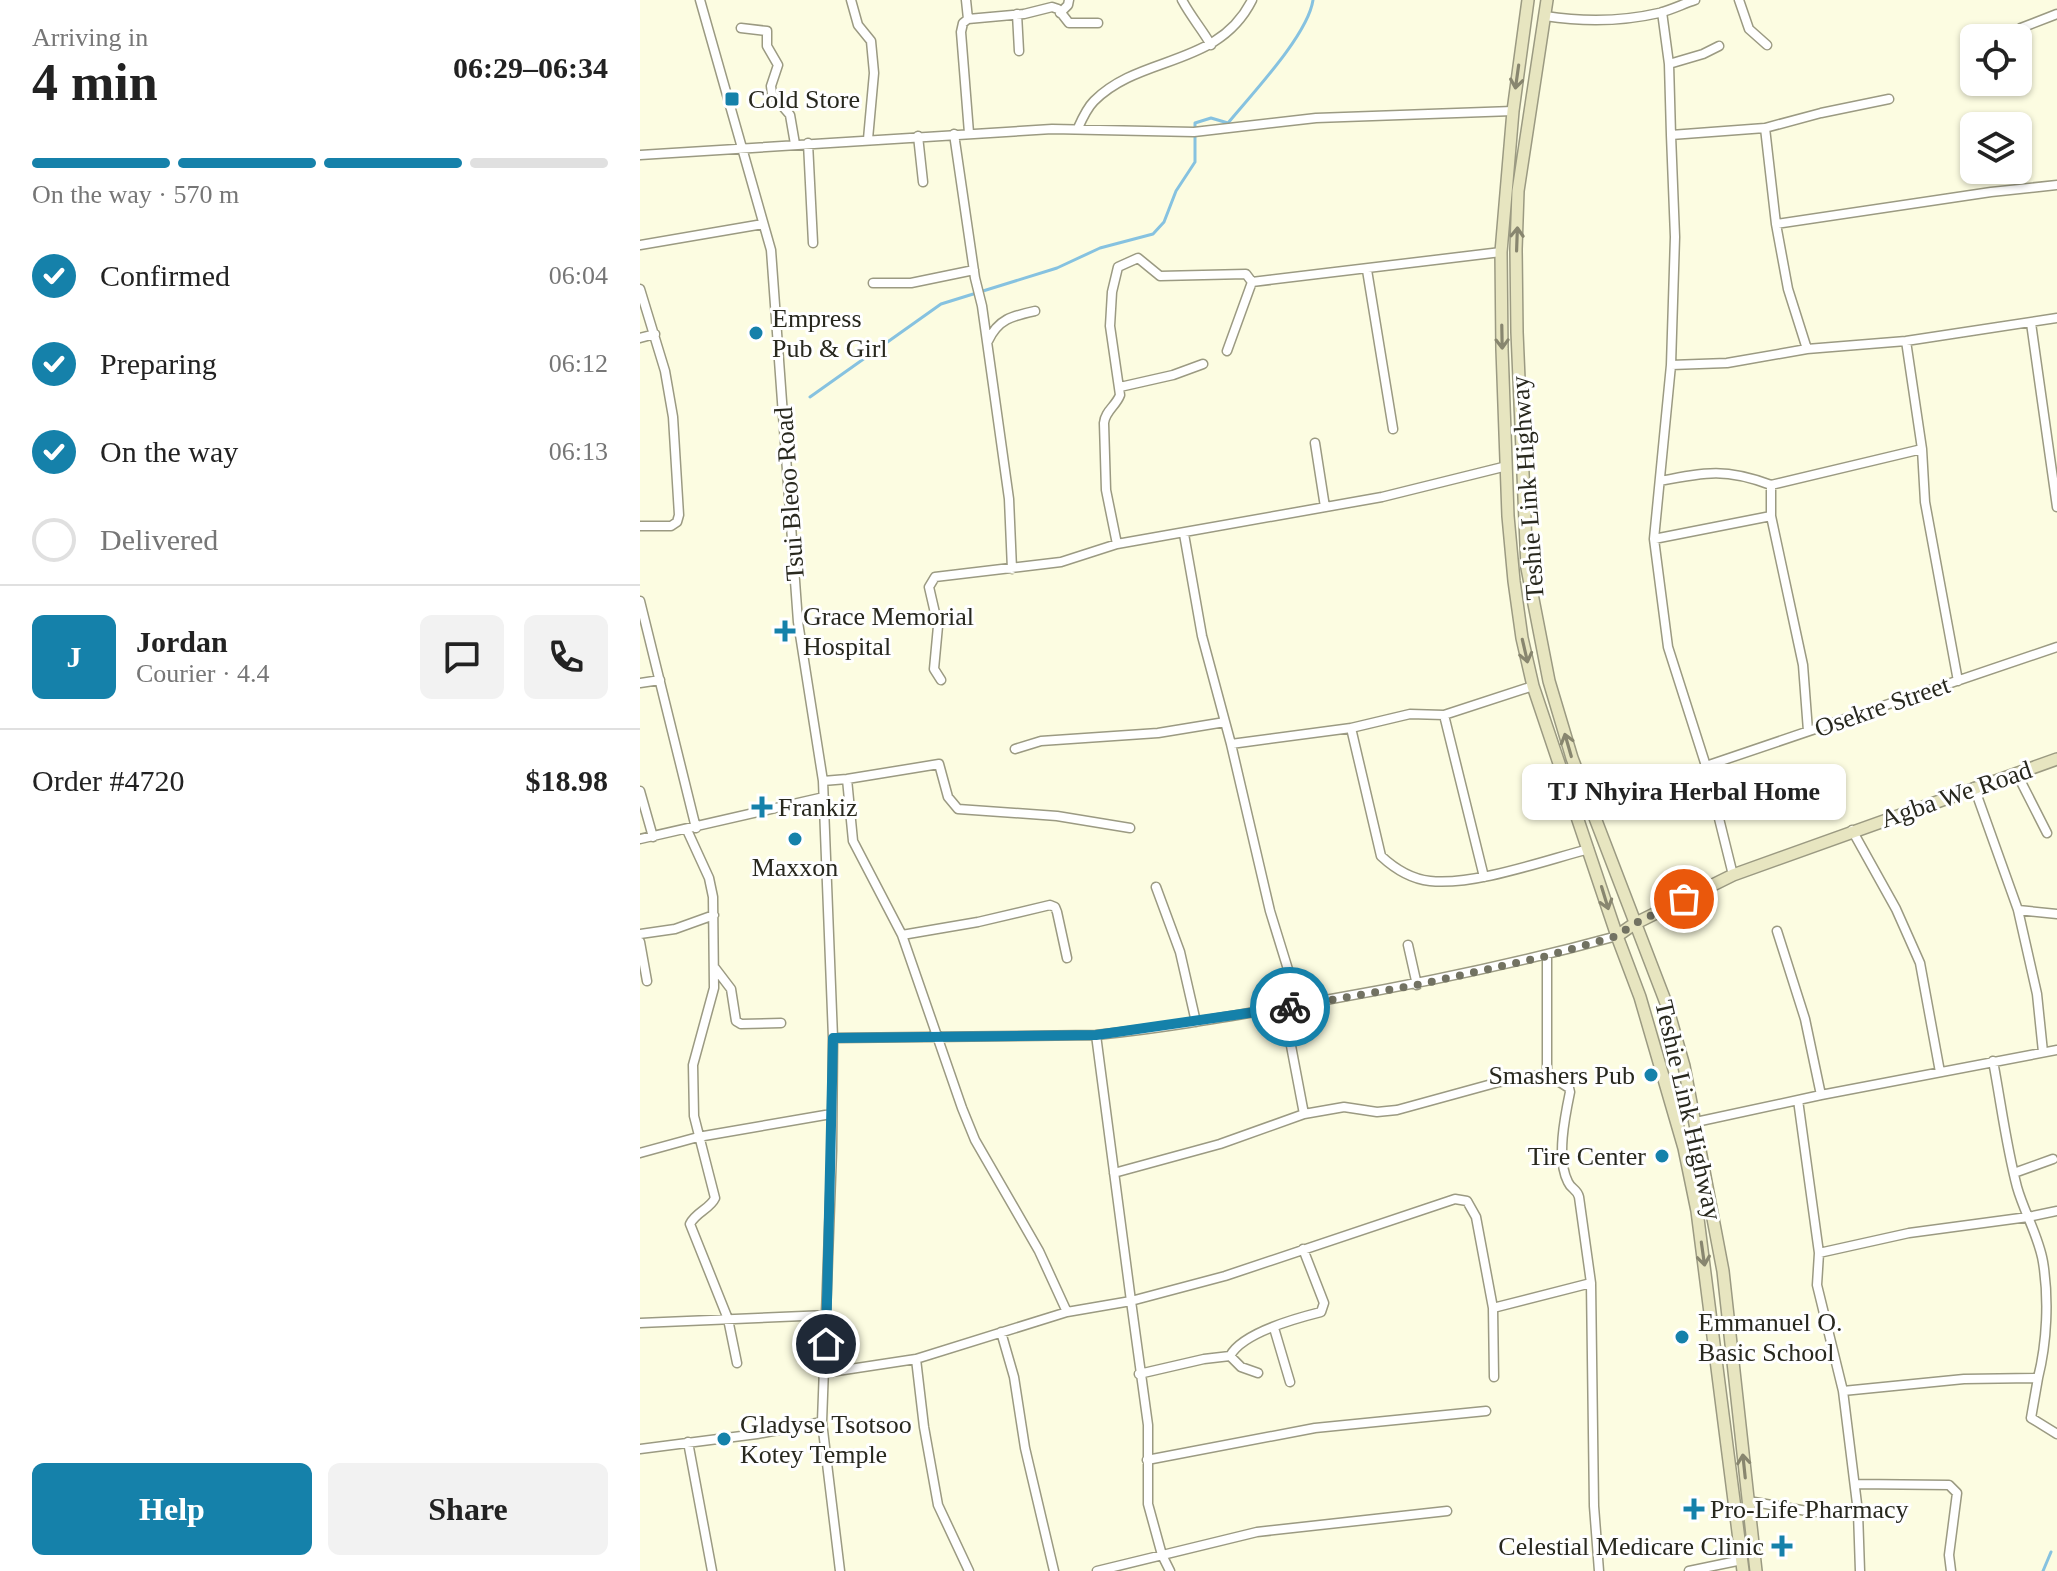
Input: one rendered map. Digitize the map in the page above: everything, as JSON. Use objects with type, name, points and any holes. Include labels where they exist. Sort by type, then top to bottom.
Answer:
[{"type":"main road","name":"Teshie Link Highway","points":[[1528,0],[1513,111],[1501,252],[1502,349],[1514,581],[1533,686],[1645,1013],[1677,1119],[1692,1186],[1717,1356],[1742,1566]]},
{"type":"main road","name":"Teshie Link Highway","points":[[1547,0],[1518,191],[1517,332],[1527,568],[1549,681],[1572,758],[1666,1003],[1696,1122],[1723,1271],[1756,1571]]},
{"type":"main road","name":"Agba We Road","points":[[1617,936],[1634,924],[1733,875],[2057,759]]},
{"type":"street","name":"Tsui Bleoo Road","points":[[700,0],[771,250],[798,622],[823,781],[833,1038],[822,1422],[840,1571]]},
{"type":"street","points":[[851,0],[858,25],[871,41],[874,73],[868,139]]},
{"type":"street","points":[[966,0],[968,19]]},
{"type":"street","points":[[1060,13],[1069,0]]},
{"type":"street","points":[[1182,0],[1211,45]]},
{"type":"street","points":[[1078,128],[1091,104],[1113,87],[1211,45],[1242,19],[1252,0]]},
{"type":"street","points":[[1545,16],[1574,21],[1610,21],[1662,12],[1695,0]]},
{"type":"street","points":[[1739,0],[1749,29],[1767,45]]},
{"type":"street","points":[[969,133],[961,32],[963,23],[968,19],[1052,7],[1069,23],[1098,23]]},
{"type":"street","points":[[1662,12],[1669,64],[1675,237],[1671,365],[1654,539],[1668,647],[1706,766],[1733,875]]},
{"type":"street","points":[[1017,14],[1019,51]]},
{"type":"street","points":[[2031,24],[2057,14]]},
{"type":"street","points":[[741,28],[767,31],[767,46],[778,65],[771,86],[772,94],[790,115],[795,144]]},
{"type":"street","points":[[1669,64],[1719,46]]},
{"type":"street","points":[[1671,135],[1765,128],[1889,99]]},
{"type":"street","points":[[640,155],[969,133],[1078,128],[1117,132],[1194,132],[1316,118],[1513,111]]},
{"type":"street","points":[[1765,128],[1776,224],[1788,289],[1807,349]]},
{"type":"street","points":[[954,134],[974,274],[988,343],[1009,499],[1012,569]]},
{"type":"street","points":[[918,136],[923,182]]},
{"type":"street","points":[[808,143],[813,243]]},
{"type":"street","points":[[1776,224],[2057,185]]},
{"type":"street","points":[[640,245],[763,224]]},
{"type":"street","points":[[1252,282],[1501,252]]},
{"type":"street","points":[[1117,544],[1106,490],[1104,423],[1107,412],[1117,402],[1120,387],[1110,316],[1118,267],[1138,258],[1160,276],[1232,273],[1246,274],[1252,282]]},
{"type":"street","points":[[1367,270],[1393,429]]},
{"type":"street","points":[[873,283],[911,283],[974,274]]},
{"type":"street","points":[[1227,351],[1252,282]]},
{"type":"street","points":[[640,289],[665,371],[673,417],[679,515],[677,522],[671,526],[640,526]]},
{"type":"street","points":[[988,343],[1000,322],[1010,316],[1035,311]]},
{"type":"street","points":[[1671,365],[1727,363],[1807,349],[1906,341],[2057,318]]},
{"type":"street","points":[[2031,323],[2057,507]]},
{"type":"street","points":[[640,338],[655,334]]},
{"type":"street","points":[[1906,341],[1922,449],[1925,502],[1958,681]]},
{"type":"street","points":[[1120,387],[1173,375],[1203,364]]},
{"type":"street","points":[[1315,443],[1325,507]]},
{"type":"street","points":[[1660,481],[1727,471],[1771,485],[1922,449]]},
{"type":"street","points":[[941,680],[934,669],[938,626],[929,587],[935,577],[1061,562],[1117,544],[1382,497],[1507,466]]},
{"type":"street","points":[[1771,485],[1771,516],[1803,665],[1808,731]]},
{"type":"street","points":[[1654,539],[1771,516]]},
{"type":"street","points":[[1184,534],[1202,636],[1270,911],[1299,1005]]},
{"type":"street","points":[[640,601],[691,829],[709,878],[714,915],[713,994],[693,1065],[694,1116],[715,1198],[693,1218],[691,1229],[728,1319],[737,1363]]},
{"type":"street","name":"Osekre Street","points":[[1706,766],[2057,647]]},
{"type":"street","points":[[640,683],[660,680]]},
{"type":"street","points":[[1231,744],[1351,728],[1410,714],[1444,715],[1533,686]]},
{"type":"street","points":[[1444,715],[1484,877]]},
{"type":"street","points":[[1015,749],[1041,741],[1158,733],[1225,722]]},
{"type":"street","points":[[1351,728],[1381,856],[1410,877],[1432,882],[1484,877],[1589,849]]},
{"type":"street","points":[[823,781],[939,764],[948,797],[958,809],[1057,816],[1130,828]]},
{"type":"street","points":[[2017,774],[2047,833]]},
{"type":"street","points":[[847,779],[853,841],[902,935],[975,1140],[1039,1251],[1067,1312]]},
{"type":"street","points":[[1974,787],[2018,910],[2037,994],[2043,1052]]},
{"type":"street","points":[[640,791],[653,837]]},
{"type":"street","points":[[640,839],[824,797]]},
{"type":"street","points":[[1852,830],[1896,909],[1920,963],[1940,1072]]},
{"type":"street","points":[[1156,887],[1180,952],[1196,1022]]},
{"type":"street","points":[[902,935],[1050,905],[1057,912],[1067,958]]},
{"type":"street","points":[[2018,910],[2057,914]]},
{"type":"street","points":[[640,934],[675,929],[714,915]]},
{"type":"street","points":[[1777,931],[1805,1019],[1821,1095]]},
{"type":"street","points":[[833,1038],[1096,1035],[1196,1022],[1417,985],[1547,956],[1617,936]]},
{"type":"street","points":[[640,942],[647,981]]},
{"type":"street","points":[[1408,945],[1417,985]]},
{"type":"street","points":[[1547,956],[1547,1074]]},
{"type":"street","points":[[714,968],[731,989],[736,1021],[741,1024],[781,1023]]},
{"type":"street","points":[[1284,1009],[1304,1114]]},
{"type":"street","points":[[1096,1035],[1148,1425],[1148,1504],[1162,1555],[1170,1571]]},
{"type":"street","points":[[1696,1122],[2057,1050]]},
{"type":"street","points":[[1993,1061],[2004,1113],[2006,1144],[2043,1261],[2045,1338],[2031,1418],[2057,1434]]},
{"type":"street","points":[[1114,1173],[1220,1144],[1304,1114],[1344,1107],[1377,1112],[1397,1110],[1499,1082],[1547,1074],[1569,1088],[1563,1153],[1568,1181],[1579,1197],[1591,1283],[1594,1506],[1599,1571]]},
{"type":"street","points":[[1798,1100],[1819,1253],[1817,1285],[1843,1391],[1858,1512],[1860,1571]]},
{"type":"street","points":[[640,1153],[698,1137],[831,1114]]},
{"type":"street","points":[[2014,1173],[2053,1159]]},
{"type":"street","points":[[824,1373],[916,1359],[1067,1312],[1131,1301],[1225,1276],[1455,1199],[1467,1201],[1476,1217],[1493,1308],[1494,1377]]},
{"type":"street","points":[[1819,1253],[1909,1233],[2057,1211]]},
{"type":"street","points":[[1139,1374],[1230,1356],[1244,1340],[1293,1319],[1321,1312],[1324,1303],[1303,1249]]},
{"type":"street","points":[[1493,1308],[1591,1283]]},
{"type":"street","points":[[640,1323],[827,1315]]},
{"type":"street","points":[[1274,1328],[1290,1382]]},
{"type":"street","points":[[1001,1332],[1014,1377],[1025,1448],[1054,1571]]},
{"type":"street","points":[[1230,1356],[1241,1367],[1258,1373]]},
{"type":"street","points":[[916,1359],[938,1505],[969,1571]]},
{"type":"street","points":[[1843,1391],[1964,1379],[2038,1378]]},
{"type":"street","points":[[1147,1460],[1315,1428],[1486,1411]]},
{"type":"street","points":[[640,1449],[822,1422]]},
{"type":"street","points":[[688,1442],[712,1571]]},
{"type":"street","points":[[1855,1484],[1949,1485],[1954,1488],[1957,1493],[1949,1555],[1951,1571]]},
{"type":"street","points":[[1748,1501],[1813,1512],[1858,1512]]},
{"type":"street","points":[[1097,1571],[1257,1532],[1447,1511]]},
{"type":"street","points":[[1689,1571],[1742,1566]]},
{"type":"waterway","points":[[810,397],[941,304],[1057,268],[1100,248],[1153,234],[1164,222],[1176,191],[1195,162],[1195,123],[1211,118],[1228,123],[1290,47],[1309,14],[1313,0]]},
{"type":"waterway","points":[[2043,1571],[2051,1552]]},
{"type":"way so far","points":[[1290,1007],[1417,985],[1547,956],[1617,936],[1684,899]]},
{"type":"place","name":"Cold Store","points":[[732,99]]},
{"type":"place","name":"Empress Pub & Girl","points":[[756,333]]},
{"type":"place","name":"Grace Memorial Hospital","points":[[785,631]]},
{"type":"place","name":"Frankiz","points":[[762,807]]},
{"type":"place","name":"Maxxon","points":[[795,839]]},
{"type":"place","name":"TJ Nhyira Herbal Home","points":[[1684,899]]},
{"type":"place","name":"Smashers Pub","points":[[1651,1075]]},
{"type":"place","name":"Tire Center","points":[[1662,1156]]},
{"type":"place","name":"Emmanuel O. Basic School","points":[[1682,1337]]},
{"type":"place","name":"Gladyse Tsotsoo Kotey Temple","points":[[724,1439]]},
{"type":"place","name":"Pro-Life Pharmacy","points":[[1694,1509]]},
{"type":"place","name":"Celestial Medicare Clinic","points":[[1782,1546]]},
{"type":"route","points":[[826,1344],[833,1038],[1096,1035],[1290,1007]]}]
